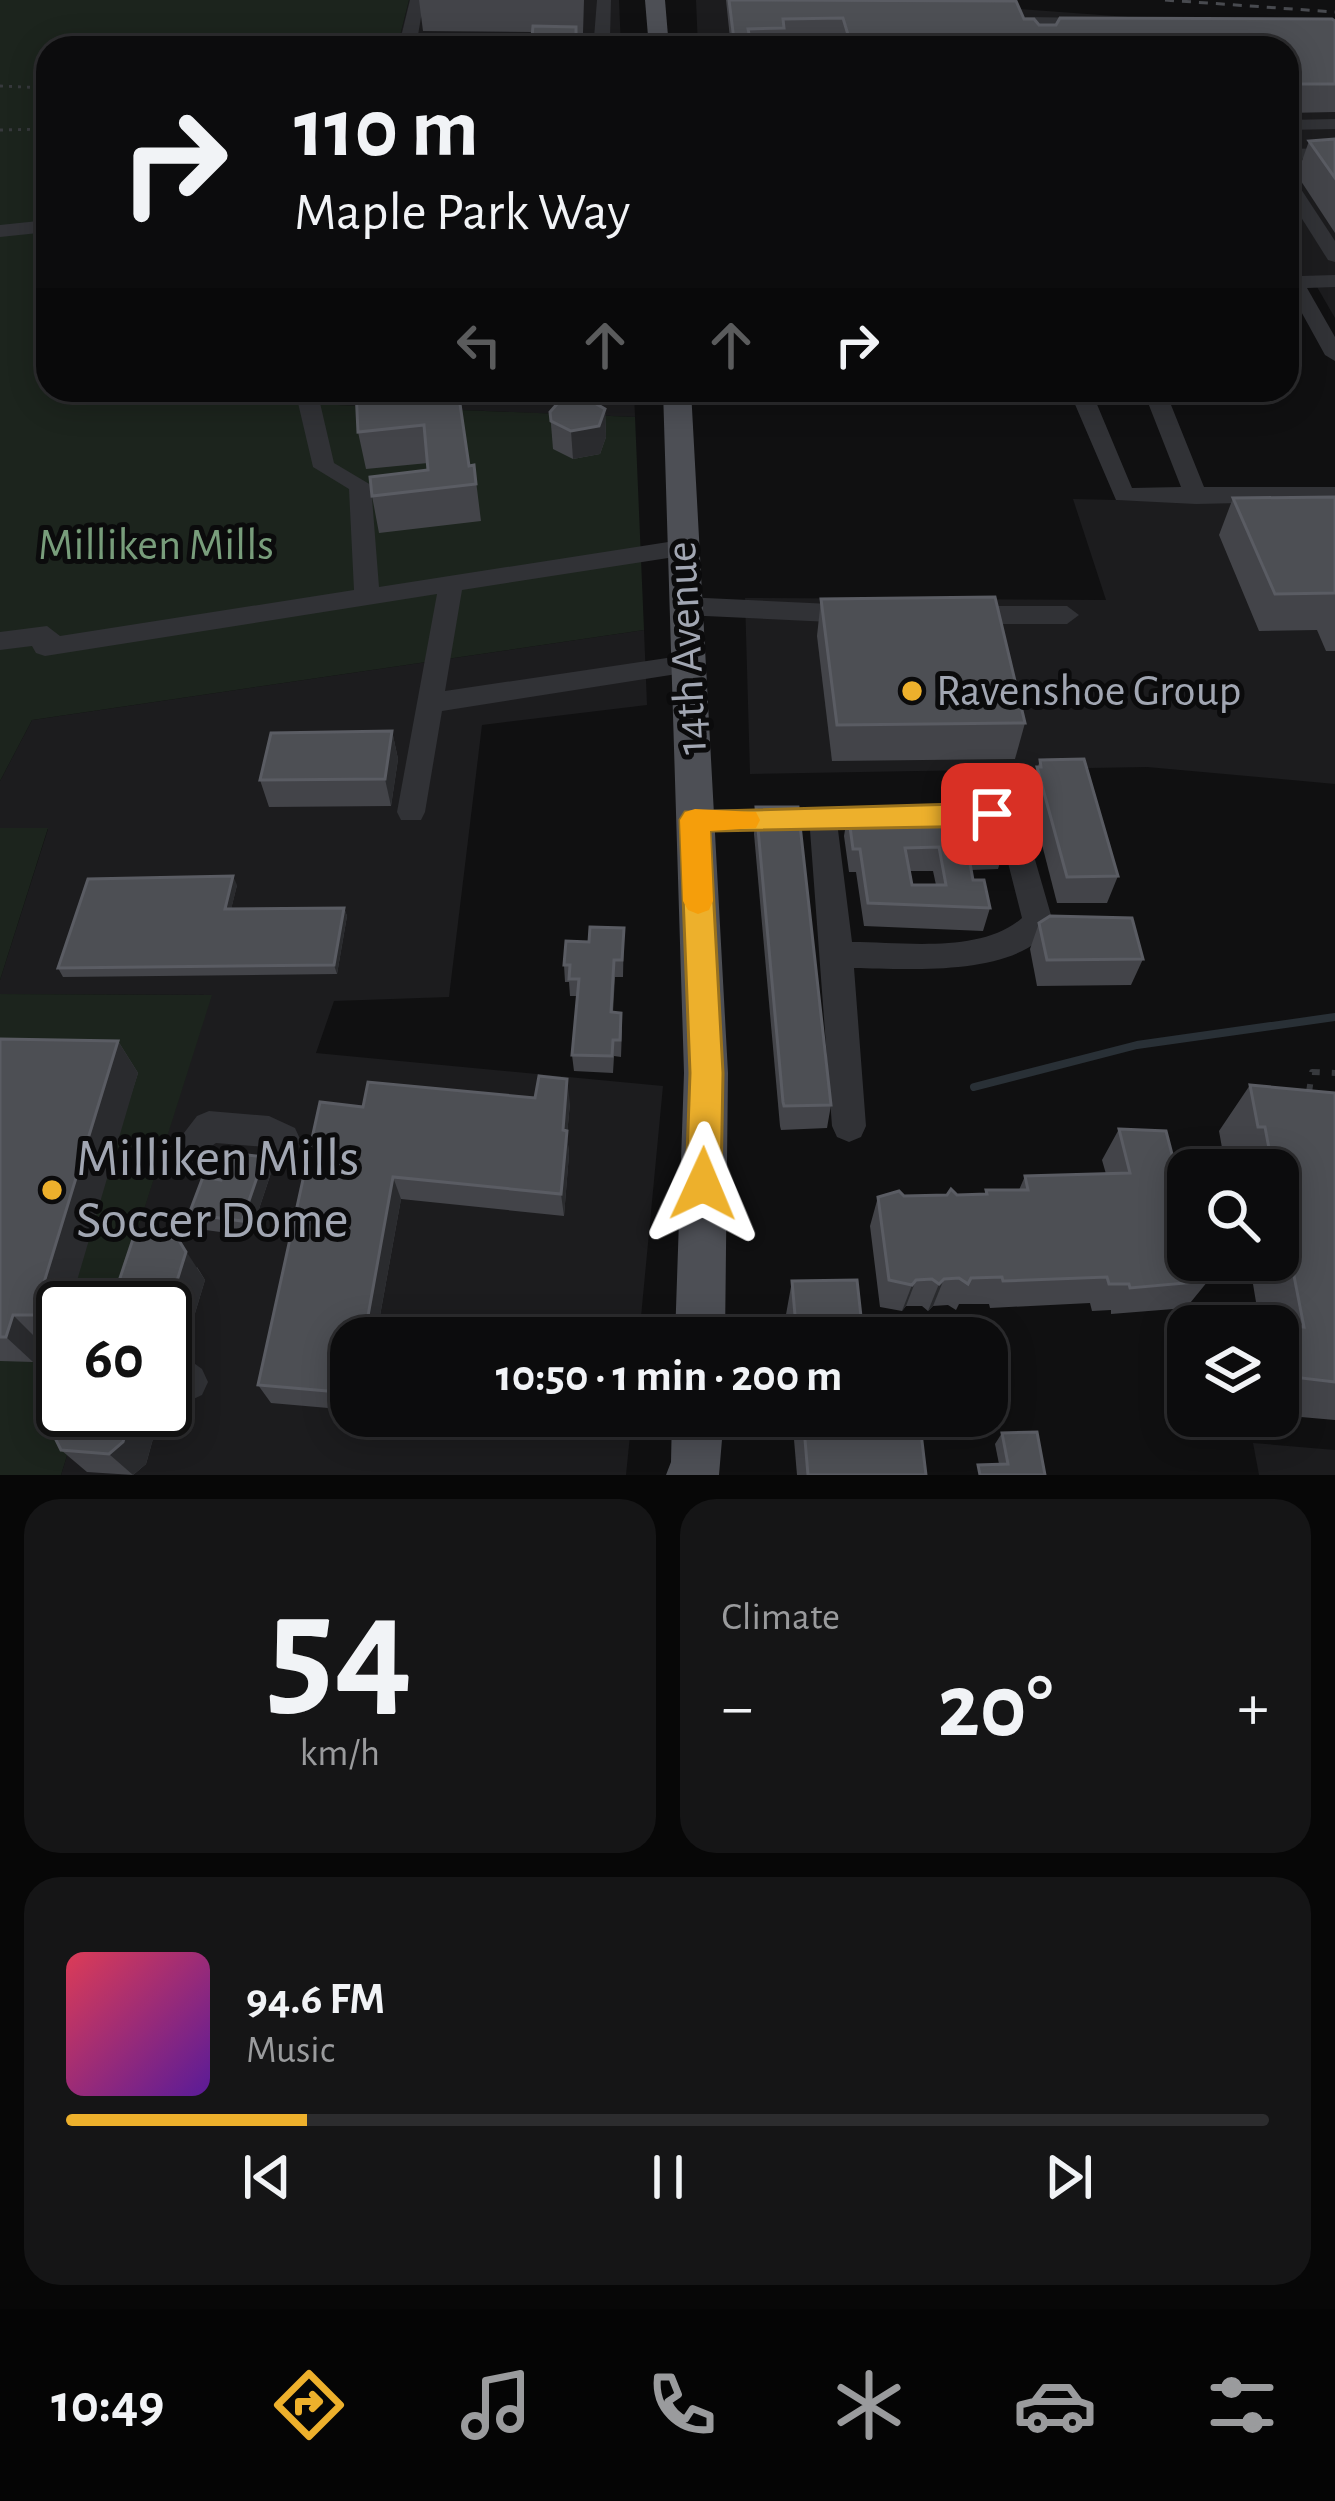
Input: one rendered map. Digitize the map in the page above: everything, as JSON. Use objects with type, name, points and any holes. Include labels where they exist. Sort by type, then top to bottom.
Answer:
[{"type":"main road","points":[[655,0],[658,36]]},
{"type":"main road","name":"14th Avenue","points":[[677,402],[706,1073],[700,1317]]},
{"type":"street","points":[[409,36],[417,0]]},
{"type":"street","points":[[598,36],[604,0]]},
{"type":"street","points":[[1037,36],[1030,20],[1115,24]]},
{"type":"street","points":[[1299,125],[1335,124]]},
{"type":"street","points":[[1299,141],[1335,141]]},
{"type":"street","points":[[1299,154],[1335,153]]},
{"type":"street","points":[[1299,166],[1335,164]]},
{"type":"street","points":[[1299,201],[1335,260],[1299,276]]},
{"type":"street","points":[[0,231],[36,227]]},
{"type":"street","points":[[1299,280],[1335,281]]},
{"type":"street","points":[[1299,294],[1335,356]]},
{"type":"street","points":[[309,402],[324,467],[360,484],[368,597]]},
{"type":"street","points":[[1087,402],[1124,495],[1335,494]]},
{"type":"street","points":[[1159,402],[1196,497]]},
{"type":"street","points":[[0,641],[47,635],[45,647],[681,548]]},
{"type":"street","points":[[411,812],[451,584]]},
{"type":"street","points":[[684,605],[880,614]]},
{"type":"street","points":[[927,614],[1067,615]]},
{"type":"street","points":[[430,703],[687,664]]},
{"type":"street","points":[[695,820],[992,814],[1015,833],[1038,922]]},
{"type":"street","points":[[823,820],[849,1126]]},
{"type":"street","points":[[1038,922],[1075,921]]},
{"type":"street","points":[[838,955],[968,953],[1028,935],[1038,922]]},
{"type":"street","points":[[194,1142],[209,1127],[268,1132],[283,1139]]},
{"type":"path","points":[[0,86],[36,88]]},
{"type":"path","points":[[0,130],[36,129]]},
{"type":"path","points":[[1311,1107],[1307,1083],[1312,1072],[1335,1073]]},
{"type":"shaded area","points":[[409,0],[619,0],[620,36],[400,36]]},
{"type":"shaded area","points":[[696,0],[898,0],[1335,32],[1335,318],[1313,280],[1299,280],[1299,36],[698,36]]},
{"type":"shaded area","points":[[634,402],[635,417],[312,404]]},
{"type":"shaded area","points":[[1073,499],[1335,505],[1335,784],[1147,767],[750,774],[745,598],[1106,600]]},
{"type":"shaded area","points":[[644,630],[647,705],[482,725],[449,997],[334,1001],[316,1053],[663,1086],[641,1317],[330,1317],[330,1437],[630,1437],[626,1475],[61,1475],[73,1437],[192,1437],[192,1281],[121,1281],[211,995],[0,994],[0,980],[48,829],[0,828],[0,781],[32,720]]},
{"type":"shaded area","points":[[1253,1443],[1335,1450],[1335,1475],[1259,1475]]},
{"type":"green space","name":"Milliken Mills","points":[[0,0],[409,0],[400,36],[36,36],[36,402],[313,402],[635,417],[644,630],[32,720],[0,781]]},
{"type":"green space","points":[[0,828],[48,828],[0,980]]},
{"type":"green space","points":[[0,994],[212,995],[122,1281],[36,1281],[36,1437],[73,1437],[61,1475],[0,1475]]},
{"type":"building","points":[[729,0],[1016,1],[1024,19],[1034,19],[1039,25],[1056,25],[1060,18],[1332,19],[1335,84],[1299,84],[1299,36],[848,36],[843,18],[783,19],[784,28],[748,29],[749,36],[734,36]]},
{"type":"building","points":[[533,26],[576,27],[576,36],[532,36]]},
{"type":"building","points":[[1335,139],[1335,178],[1309,141]]},
{"type":"building","points":[[357,402],[460,402],[476,484],[372,496],[370,477],[428,470],[424,425],[358,432]]},
{"type":"building","points":[[593,402],[605,409],[599,426],[571,431],[551,421],[550,412],[558,403]]},
{"type":"building","points":[[1335,497],[1335,593],[1275,594],[1233,498]]},
{"type":"building","points":[[995,597],[1025,723],[837,725],[821,599]]},
{"type":"building","points":[[392,731],[385,779],[260,780],[271,733]]},
{"type":"building","points":[[1084,759],[1118,876],[1067,877],[1037,767],[1041,767],[1040,760]]},
{"type":"building","points":[[991,806],[998,812],[1005,846],[967,847],[973,880],[984,880],[990,908],[868,903],[860,849],[853,849],[848,812]],"holes":[[[939,847],[946,885],[912,885],[905,848]]]},
{"type":"building","points":[[756,807],[798,807],[831,1105],[784,1106]]},
{"type":"building","points":[[233,876],[225,909],[344,908],[334,965],[58,968],[88,879]]},
{"type":"building","points":[[1050,916],[1132,918],[1143,959],[1047,960],[1039,923]]},
{"type":"building","points":[[590,927],[624,928],[622,960],[614,960],[611,1012],[621,1013],[620,1040],[613,1040],[612,1056],[572,1055],[579,979],[569,979],[570,965],[564,965],[566,941],[589,942]]},
{"type":"building","name":"Milliken Mills Soccer Dome","points":[[0,1039],[118,1041],[44,1281],[36,1281],[34,1315],[13,1315],[6,1337],[0,1337]]},
{"type":"building","points":[[539,1076],[567,1079],[561,1194],[393,1177],[368,1317],[330,1317],[330,1391],[258,1385],[320,1102],[363,1107],[368,1082],[535,1098]]},
{"type":"building","points":[[1250,1085],[1335,1093],[1335,1382],[1301,1378],[1299,1368],[1299,1327],[1304,1327],[1295,1281],[1299,1281],[1299,1149],[1269,1149],[1265,1127],[1258,1127]]},
{"type":"building","points":[[1119,1129],[1166,1131],[1171,1149],[1167,1149],[1167,1281],[1208,1281],[1130,1288],[1129,1284],[1109,1284],[1107,1277],[971,1278],[968,1284],[959,1278],[939,1284],[932,1279],[916,1280],[912,1285],[889,1280],[878,1197],[899,1191],[904,1196],[947,1195],[951,1189],[957,1195],[987,1194],[986,1190],[1028,1190],[1025,1176],[1130,1173]]},
{"type":"building","points":[[230,1153],[264,1157],[242,1221],[189,1214],[203,1177],[221,1180]]},
{"type":"building","points":[[134,1236],[178,1239],[186,1252],[177,1281],[119,1281]]},
{"type":"building","points":[[857,1280],[861,1317],[795,1317],[792,1281]]},
{"type":"building","points":[[1037,1432],[1045,1475],[980,1475],[978,1465],[1008,1464],[1003,1437]]},
{"type":"building","points":[[125,1437],[109,1454],[61,1450],[55,1438]]},
{"type":"building","points":[[805,1437],[921,1437],[926,1475],[808,1475]]},
{"type":"waterway","points":[[974,1087],[1137,1045],[1335,1017]]},
{"type":"railway","points":[[1165,0],[1335,12]]},
{"type":"slow traffic","points":[[698,901],[695,820],[746,820]]},
{"type":"place","name":"Ravenshoe Group","points":[[912,691]]},
{"type":"place","name":"Milliken Mills Soccer Dome","points":[[52,1190]]},
{"type":"route","points":[[703,1184],[706,1073],[695,820],[992,814]]}]
